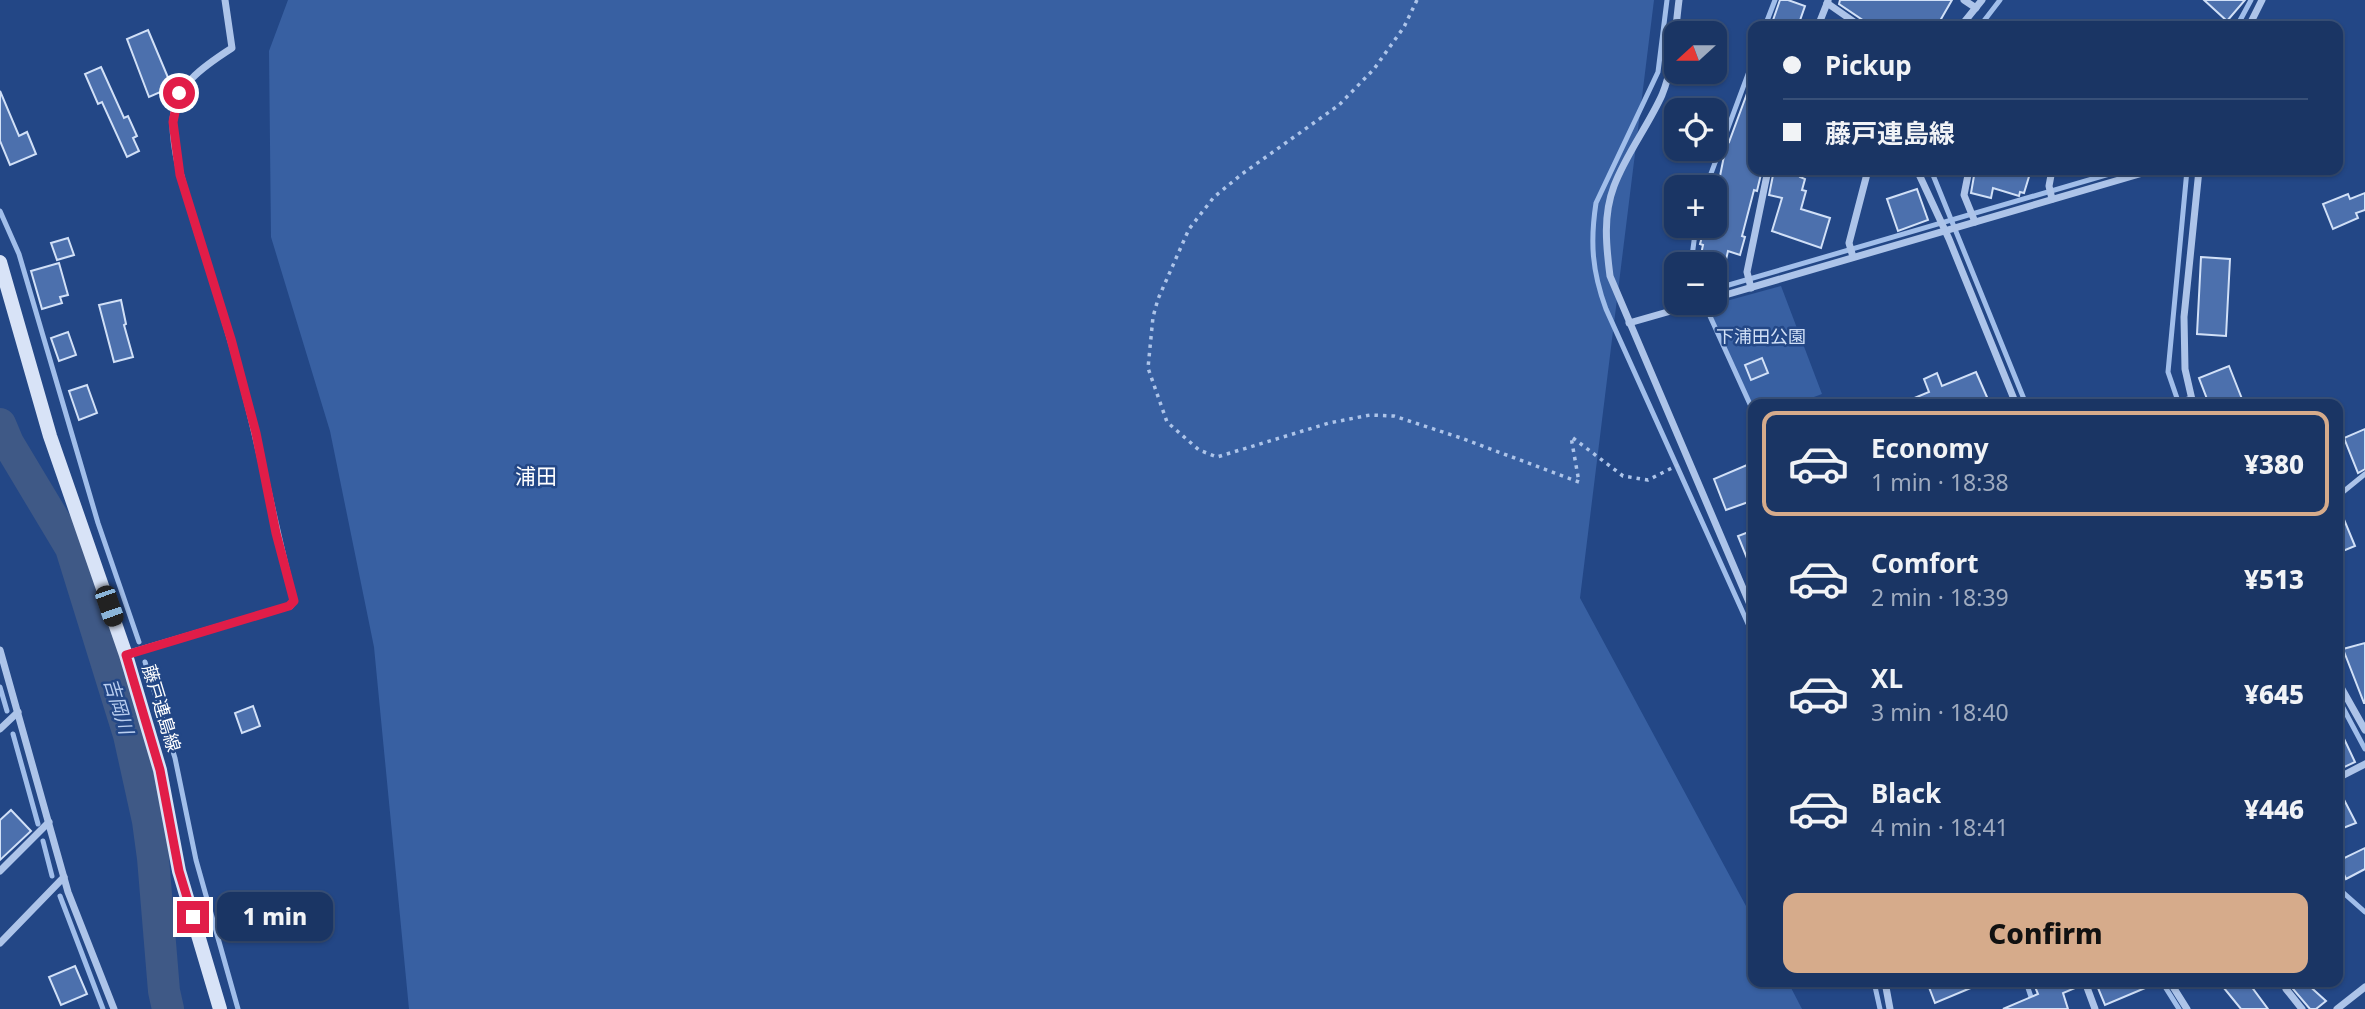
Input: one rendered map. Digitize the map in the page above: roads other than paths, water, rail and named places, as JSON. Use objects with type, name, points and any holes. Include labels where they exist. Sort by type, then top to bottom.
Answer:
[{"type":"main road","name":"藤戸連島線","points":[[0,262],[3,283],[50,436],[126,655],[160,770],[179,871],[220,1009]]},
{"type":"street","points":[[126,655],[289,606],[294,601],[276,533],[256,433],[231,339],[180,175],[173,122],[179,93],[203,67],[232,48],[225,0]]},
{"type":"street","points":[[1679,0],[1670,67],[1662,94],[1615,185],[1608,209],[1605,241],[1610,276],[1748,600]]},
{"type":"street","points":[[1964,0],[1976,8]]},
{"type":"street","points":[[1965,21],[1982,0]]},
{"type":"street","points":[[2252,21],[2262,0]]},
{"type":"street","points":[[1820,21],[1828,2],[1853,21]]},
{"type":"street","points":[[1750,282],[1747,272],[1767,175]]},
{"type":"street","points":[[1852,253],[1867,175]]},
{"type":"street","points":[[1919,175],[1944,227],[2014,399]]},
{"type":"street","points":[[1968,175],[1964,195],[1973,218]]},
{"type":"street","points":[[2051,195],[2052,175]]},
{"type":"street","points":[[1727,293],[1750,282],[1944,227],[1961,226],[1973,218],[2133,175]]},
{"type":"street","points":[[2189,399],[2185,369],[2185,317],[2199,175]]},
{"type":"street","points":[[1629,323],[1664,313]]},
{"type":"street","points":[[0,650],[64,877],[114,1009]]},
{"type":"street","points":[[2343,696],[2365,730]]},
{"type":"street","points":[[0,729],[18,712]]},
{"type":"street","points":[[2343,775],[2365,764]]},
{"type":"street","points":[[0,871],[49,822]]},
{"type":"street","points":[[0,943],[64,877]]},
{"type":"street","points":[[1886,987],[1890,1009]]},
{"type":"street","points":[[2087,987],[2095,1009]]},
{"type":"street","points":[[2173,987],[2187,1009]]},
{"type":"street","points":[[2337,1009],[2365,987]]},
{"type":"street","points":[[2286,989],[2302,1009]]},
{"type":"lane","points":[[2343,492],[2365,474]]},
{"type":"waterway","points":[[1667,0],[1658,72],[1596,203],[1593,231],[1595,269],[1606,309],[1748,624]]},
{"type":"waterway","points":[[1767,21],[1775,0]]},
{"type":"waterway","points":[[1984,21],[2000,0]]},
{"type":"waterway","points":[[2240,21],[2251,0]]},
{"type":"waterway","points":[[1710,175],[1748,74]]},
{"type":"waterway","points":[[1933,175],[2024,399]]},
{"type":"waterway","points":[[1727,286],[2106,175]]},
{"type":"waterway","points":[[2177,399],[2168,372],[2187,175]]},
{"type":"waterway","points":[[0,211],[19,254],[98,523],[139,642]]},
{"type":"waterway","points":[[1693,252],[1694,238]]},
{"type":"waterway","points":[[1709,315],[1748,400]]},
{"type":"waterway","name":"吉岡川","points":[[0,424],[8,443],[71,548],[129,735],[148,821],[168,1009]]},
{"type":"waterway","points":[[145,662],[175,758],[196,860],[238,1009]]},
{"type":"waterway","points":[[0,687],[7,711]]},
{"type":"waterway","points":[[2343,708],[2365,749]]},
{"type":"waterway","points":[[13,734],[38,824]]},
{"type":"waterway","points":[[43,841],[52,876]]},
{"type":"waterway","points":[[2343,892],[2365,912]]},
{"type":"waterway","points":[[60,896],[103,1009]]},
{"type":"waterway","points":[[1875,987],[1880,1009]]},
{"type":"waterway","points":[[2028,987],[2035,1009]]},
{"type":"waterway","points":[[2165,987],[2179,1009]]},
{"type":"district","name":"浦田","points":[[536,476]]},
{"type":"park label","name":"下浦田公園","points":[[1761,336]]}]
